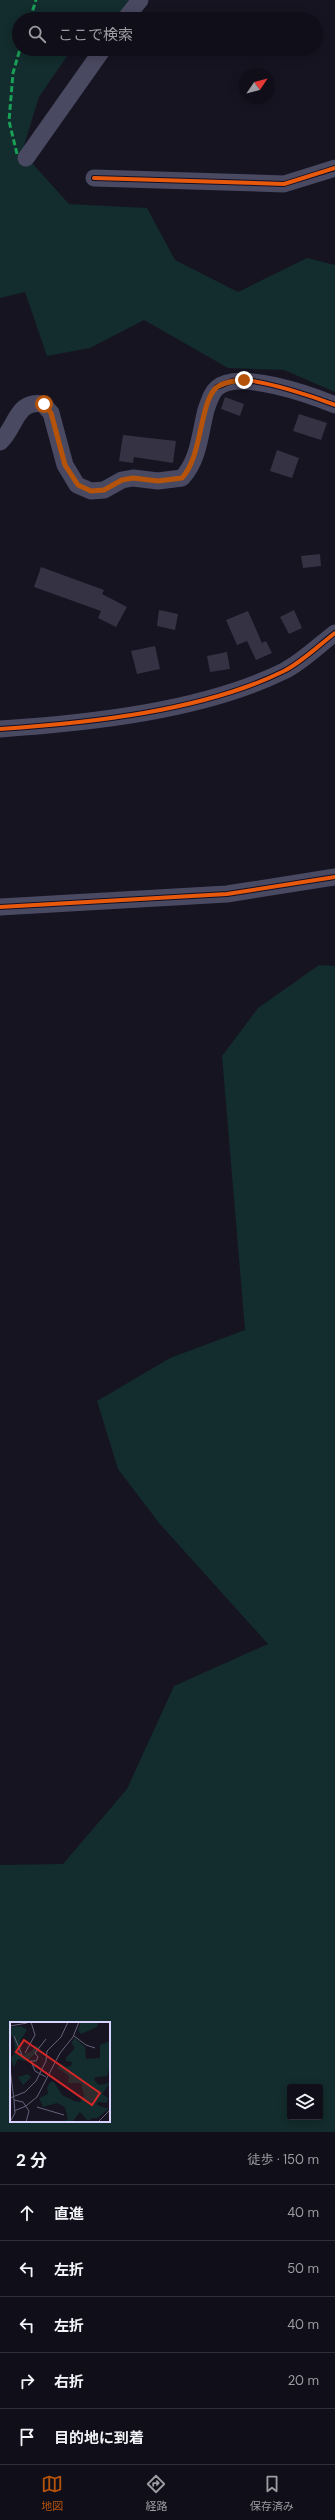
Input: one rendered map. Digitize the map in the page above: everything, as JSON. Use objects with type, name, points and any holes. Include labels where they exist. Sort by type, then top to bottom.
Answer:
[{"type":"street","points":[[131,12],[140,0]]},
{"type":"street","points":[[26,158],[98,56]]},
{"type":"street","points":[[94,178],[284,184],[335,168]]},
{"type":"street","points":[[0,442],[6,436],[17,415],[26,406],[34,402],[44,404],[51,413],[65,465],[78,485],[91,491],[104,490],[122,480],[133,478],[158,481],[182,478],[188,472],[197,451],[211,396],[217,387],[229,382],[244,380],[312,396],[335,405]]},
{"type":"street","points":[[0,729],[68,725],[220,697],[285,671],[335,633]]},
{"type":"street","points":[[0,907],[227,894],[335,876]]},
{"type":"green space","points":[[0,0],[143,0],[122,12],[12,12],[12,56],[67,56],[39,97],[22,152],[69,204],[147,208],[175,260],[238,292],[307,258],[335,265],[335,392],[284,370],[228,368],[144,320],[90,348],[47,356],[25,292],[0,298]]},
{"type":"green space","points":[[319,965],[335,966],[335,2132],[0,2132],[0,1865],[63,1864],[127,1789],[174,1686],[268,1644],[159,1523],[118,1469],[97,1401],[170,1358],[245,1330],[222,1056],[258,1008]]},
{"type":"building","points":[[225,397],[244,404],[240,416],[221,409]]},
{"type":"building","points":[[299,414],[327,423],[321,440],[293,431]]},
{"type":"building","points":[[123,435],[176,441],[173,463],[134,457],[133,463],[119,461]]},
{"type":"building","points":[[277,450],[299,458],[292,478],[270,471]]},
{"type":"building","points":[[320,554],[321,566],[303,568],[301,556]]},
{"type":"building","points":[[41,567],[104,590],[102,594],[127,607],[116,627],[98,618],[101,611],[34,587]]},
{"type":"building","points":[[159,610],[178,614],[175,630],[157,626]]},
{"type":"building","points":[[294,610],[302,628],[289,634],[280,617]]},
{"type":"building","points":[[248,611],[262,643],[266,641],[272,653],[256,660],[247,641],[237,645],[226,620]]},
{"type":"building","points":[[155,646],[160,669],[137,674],[131,651]]},
{"type":"building","points":[[227,652],[230,669],[210,672],[207,656]]},
{"type":"marked path","points":[[32,12],[36,0]]},
{"type":"marked path","points":[[17,154],[9,121],[13,73],[18,56]]},
{"type":"cycle path","points":[[94,178],[284,184],[335,168]]},
{"type":"cycle path","points":[[217,387],[237,380],[254,381],[290,390],[335,405]]},
{"type":"cycle path","points":[[0,729],[108,719],[145,713],[218,696],[252,685],[284,671],[304,658],[335,633]]},
{"type":"cycle path","points":[[0,907],[227,894],[335,877]]},
{"type":"route","points":[[44,404],[51,413],[65,465],[78,485],[91,491],[104,490],[122,480],[133,478],[158,481],[182,478],[188,472],[197,451],[206,410],[211,396],[217,387],[229,382],[244,380]]}]
